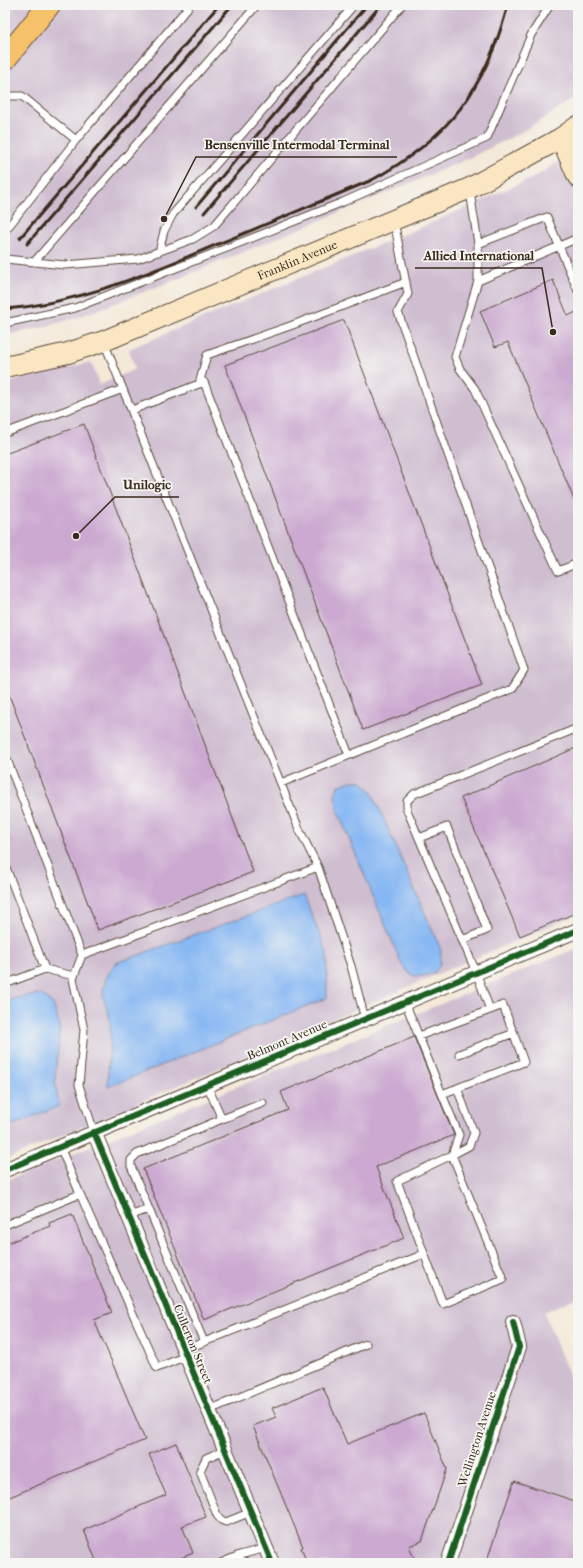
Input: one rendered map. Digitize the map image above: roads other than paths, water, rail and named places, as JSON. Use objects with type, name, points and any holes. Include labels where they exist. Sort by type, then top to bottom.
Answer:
[{"type":"highway","points":[[5,59],[49,5]]},
{"type":"main road","name":"Franklin Avenue","points":[[5,367],[68,353],[104,341],[394,220],[470,188],[561,138],[578,126]]},
{"type":"main road","points":[[561,138],[578,177]]},
{"type":"street","name":"Belmont Avenue","points":[[5,1170],[578,930]]},
{"type":"street","name":"Cullerton Street","points":[[94,1132],[272,1563]]},
{"type":"street","name":"Wellington Avenue","points":[[448,1563],[519,1347],[513,1322]]},
{"type":"lane","points":[[5,231],[76,140],[190,5]]},
{"type":"lane","points":[[34,262],[257,5]]},
{"type":"lane","points":[[159,252],[164,231],[173,214],[354,5]]},
{"type":"lane","points":[[5,259],[65,265],[138,259],[193,239],[214,226],[402,5]]},
{"type":"lane","points":[[5,323],[75,308],[342,202],[487,138],[531,35],[550,5]]},
{"type":"lane","points":[[5,96],[22,96],[76,140]]},
{"type":"lane","points":[[470,188],[478,244],[478,281],[455,357],[460,369],[475,389],[558,572],[578,563]]},
{"type":"lane","points":[[478,244],[547,217],[578,291]]},
{"type":"lane","points":[[281,783],[512,689],[524,670],[398,312],[408,294],[394,220]]},
{"type":"lane","points":[[478,281],[578,238]]},
{"type":"lane","points":[[199,384],[207,355],[290,326],[406,282]]},
{"type":"lane","points":[[104,341],[299,829],[318,867],[351,966],[365,1019]]},
{"type":"lane","points":[[132,410],[204,382],[349,756]]},
{"type":"lane","points":[[5,433],[123,389]]},
{"type":"lane","points":[[490,1010],[476,972],[407,810],[407,801],[414,794],[578,728]]},
{"type":"lane","points":[[5,754],[82,955],[73,980],[84,1030],[79,1085],[94,1132]]},
{"type":"lane","points":[[419,838],[448,827],[487,930],[462,940]]},
{"type":"lane","points":[[5,865],[45,969]]},
{"type":"lane","points":[[82,955],[318,867]]},
{"type":"lane","points":[[5,984],[45,969],[74,976]]},
{"type":"lane","points":[[405,1002],[459,1135],[452,1155],[503,1279],[443,1304],[397,1181],[452,1155],[469,1146],[474,1133],[457,1088]]},
{"type":"lane","points":[[419,1036],[503,1005],[524,1062],[442,1094]]},
{"type":"lane","points":[[459,1054],[514,1033]]},
{"type":"lane","points":[[207,1085],[222,1119]]},
{"type":"lane","points":[[204,1342],[131,1166],[131,1160],[133,1156],[137,1154],[262,1103]]},
{"type":"lane","points":[[60,1147],[157,1368],[204,1342],[424,1254]]},
{"type":"lane","points":[[5,1225],[80,1194]]},
{"type":"lane","points":[[129,1216],[149,1209]]},
{"type":"lane","points":[[209,1410],[366,1344]]},
{"type":"lane","points":[[225,1450],[206,1458],[200,1471],[214,1508],[221,1520],[226,1522],[251,1512]]},
{"type":"lane","points":[[221,1563],[266,1548]]},
{"type":"lane","points":[[240,1556],[244,1563]]},
{"type":"water","points":[[351,781],[362,781],[372,792],[441,950],[440,965],[434,973],[424,976],[416,976],[409,973],[402,965],[338,812],[335,795],[338,786]]},
{"type":"water","points":[[304,895],[327,953],[327,998],[108,1087],[110,1024],[103,997],[103,991],[107,976],[116,963]]},
{"type":"water","points":[[41,994],[53,1004],[60,1026],[55,1080],[59,1106],[5,1128],[5,1002],[15,998]]},
{"type":"railway","points":[[20,238],[219,5]]},
{"type":"railway","points":[[27,244],[232,5]]},
{"type":"railway","points":[[196,207],[367,5]]},
{"type":"railway","points":[[204,213],[381,5]]},
{"type":"railway","points":[[5,309],[33,306],[60,300],[140,276],[372,180],[399,164],[443,129],[460,109],[475,87],[488,62],[499,35],[508,5]]},
{"type":"place","name":"Bensenville Intermodal Terminal","points":[[164,219]]},
{"type":"place","name":"Allied International","points":[[553,332]]},
{"type":"place","name":"Unilogic","points":[[76,536]]}]
